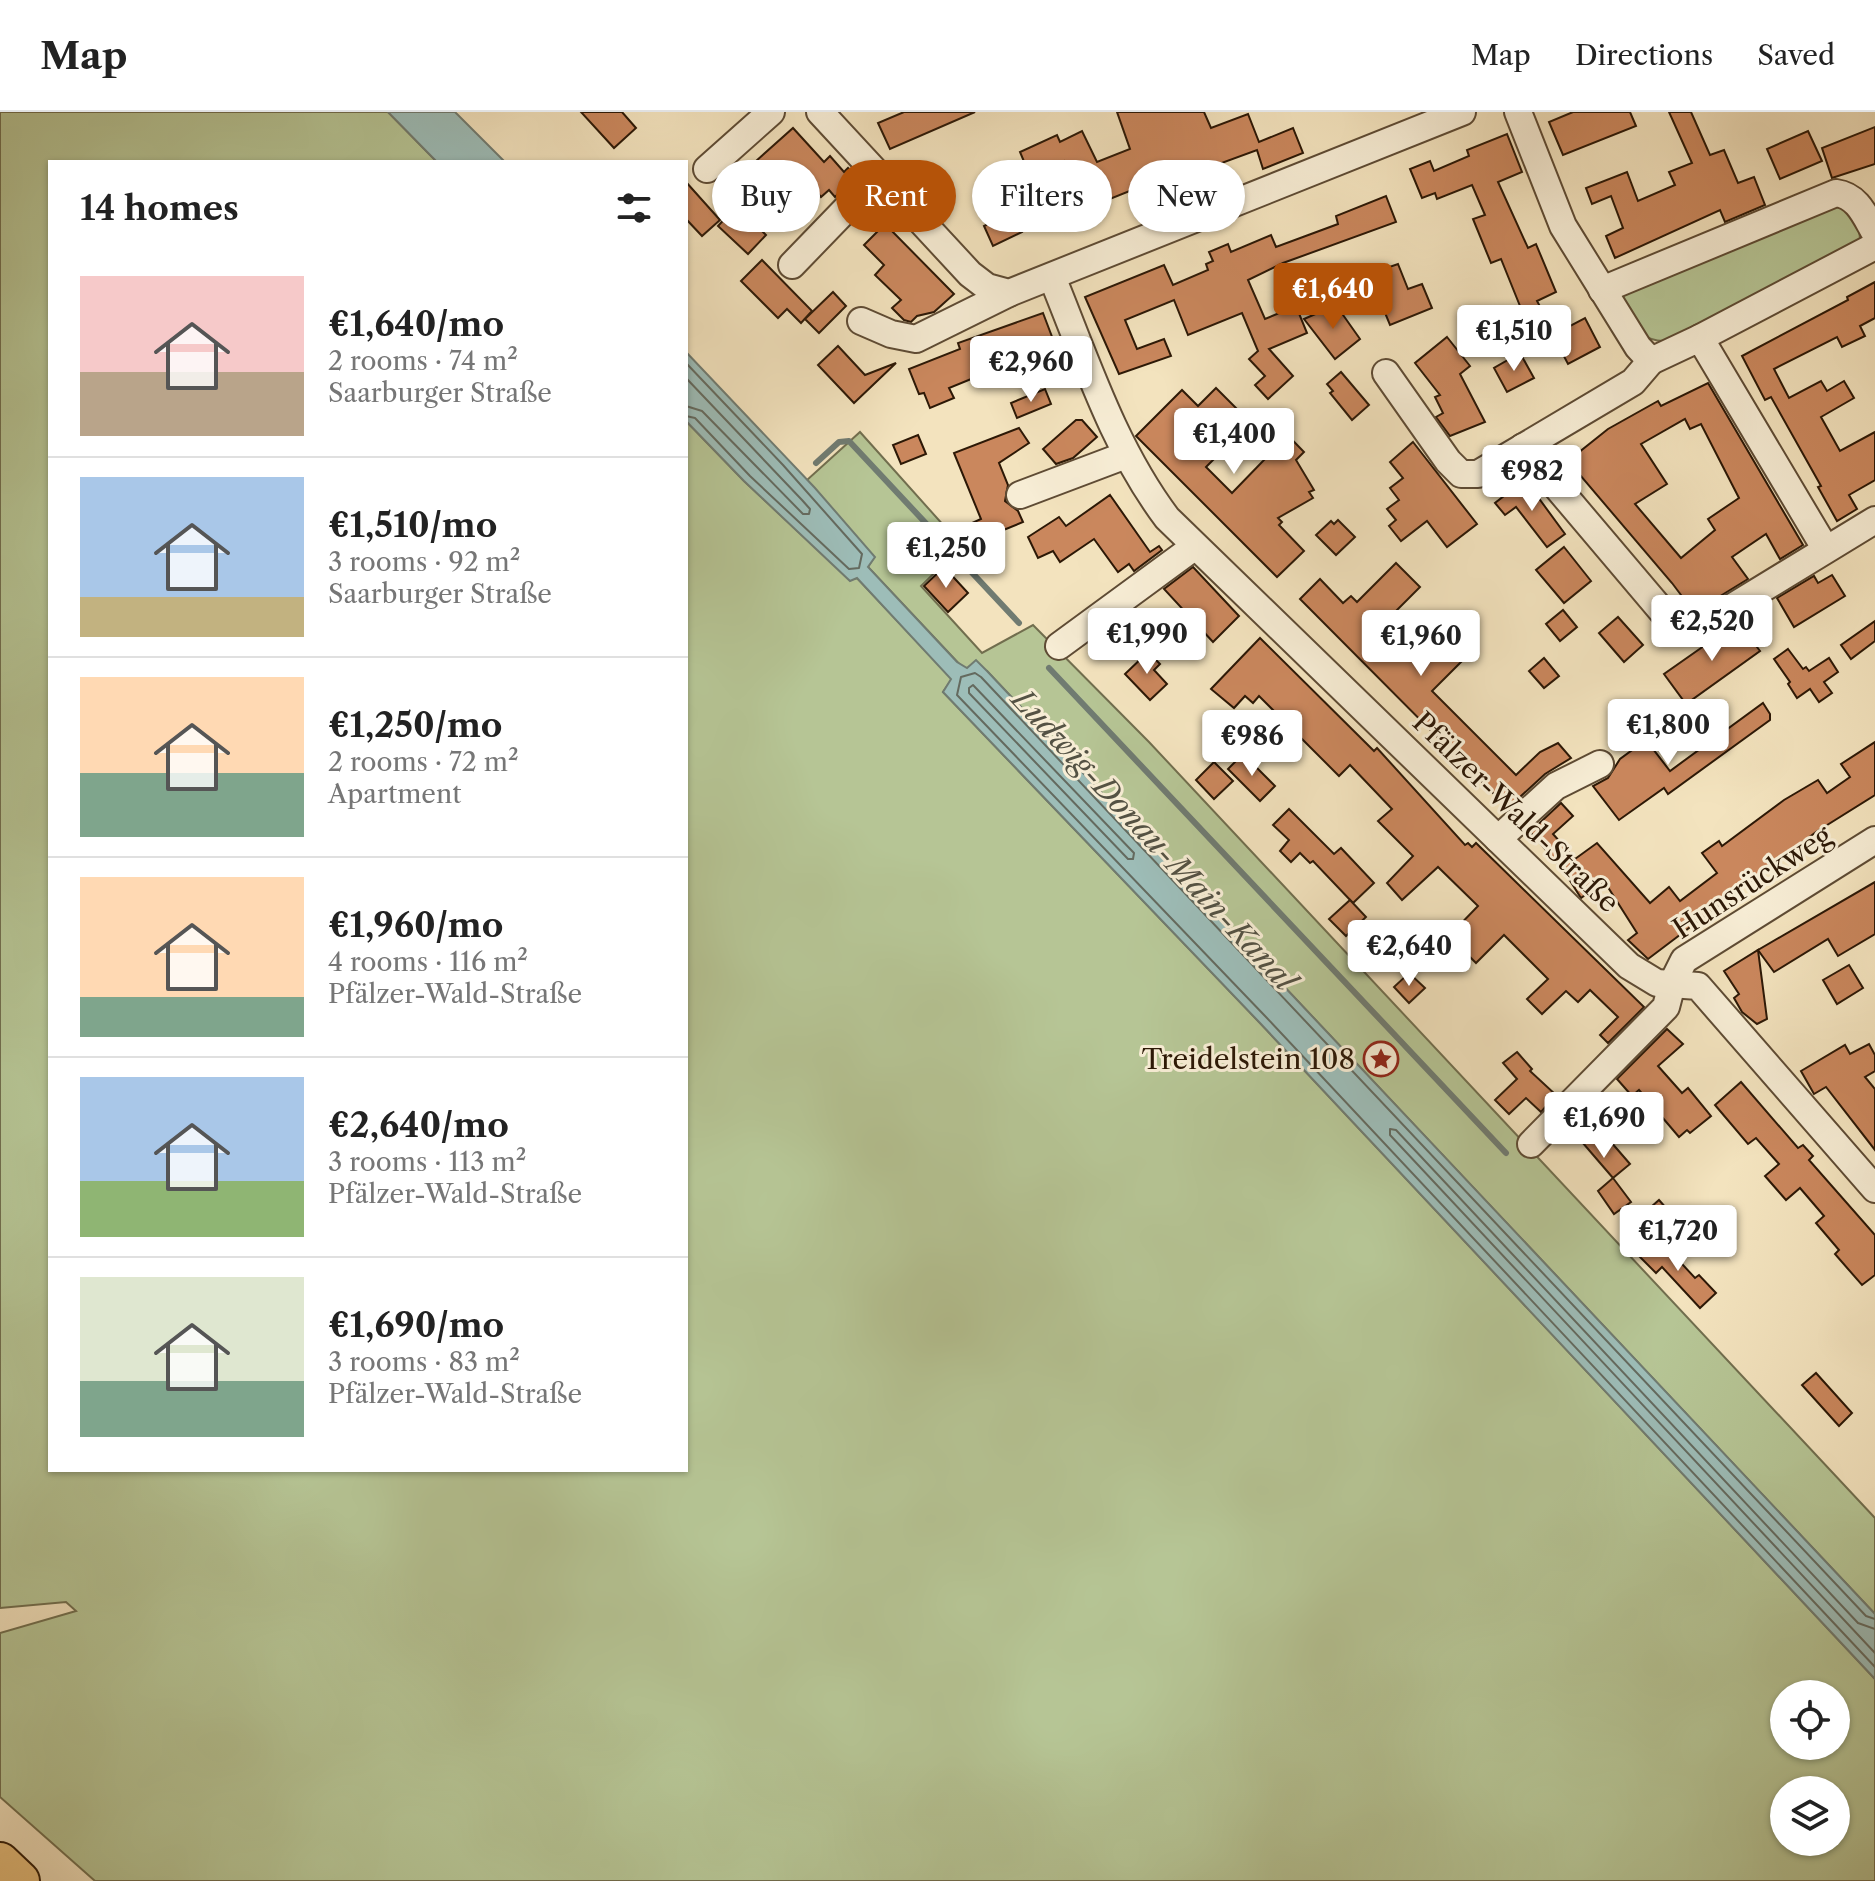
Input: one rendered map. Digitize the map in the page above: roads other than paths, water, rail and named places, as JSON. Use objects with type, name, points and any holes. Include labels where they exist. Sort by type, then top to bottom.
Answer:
[{"type":"highway","points":[[0,1862],[20,1881]]},
{"type":"street","points":[[707,169],[771,112]]},
{"type":"street","points":[[820,112],[864,160]]},
{"type":"street","points":[[861,321],[891,334],[916,339],[1009,293],[1462,112]]},
{"type":"street","points":[[1518,112],[1563,226],[1638,347],[1651,361]]},
{"type":"street","points":[[1602,290],[1836,193],[1848,194],[1858,203],[1875,233]]},
{"type":"street","points":[[792,265],[836,219]]},
{"type":"street","points":[[931,232],[970,274],[987,287],[1009,293]]},
{"type":"street","points":[[1386,373],[1409,409],[1461,474],[1478,474],[1633,382],[1651,361],[1875,246]]},
{"type":"street","name":"Pfälzer-Wald-Straße","points":[[1052,277],[1126,455],[1141,483],[1194,547],[1629,966],[1657,983],[1698,986],[1875,1189]]},
{"type":"street","points":[[1700,338],[1825,548]]},
{"type":"street","points":[[1523,447],[1678,630],[1693,631],[1875,520]]},
{"type":"street","points":[[1020,495],[1126,455]]},
{"type":"street","points":[[1059,646],[1194,547]]},
{"type":"street","points":[[1498,839],[1556,786],[1600,764]]},
{"type":"street","name":"Hunsrückweg","points":[[1531,1144],[1666,1007],[1672,984],[1684,960],[1875,840]]},
{"type":"water","points":[[388,112],[455,112],[503,160],[435,160]]},
{"type":"water","points":[[688,354],[815,488],[875,557],[868,567],[957,662],[967,668],[976,660],[987,671],[1875,1614],[1875,1679],[1260,1023],[943,692],[951,679],[857,578],[850,581],[688,423]]},
{"type":"waterway","points":[[816,463],[839,442],[849,441],[1019,623]]},
{"type":"waterway","points":[[1049,668],[1506,1153]]},
{"type":"place","name":"Treidelstein 108","points":[[1381,1059]]},
{"type":"water label","name":"Ludwig-Donau-Main-Kanal","points":[[1154,840]]}]
